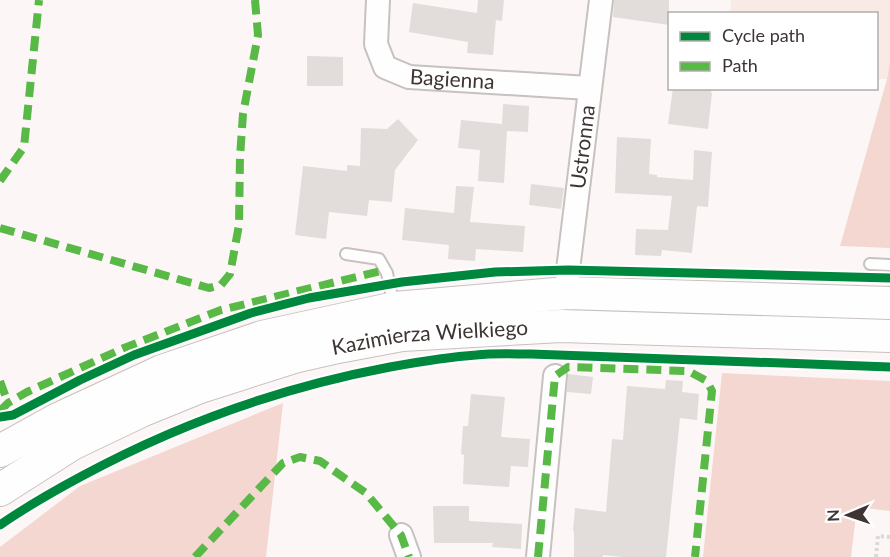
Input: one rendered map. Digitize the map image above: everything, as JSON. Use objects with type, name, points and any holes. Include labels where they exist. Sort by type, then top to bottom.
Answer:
[{"type":"main road","name":"Kazimierza Wielkiego","points":[[0,451],[56,420],[162,371],[262,337],[395,308],[567,293],[890,303]]},
{"type":"main road","name":"Kazimierza Wielkiego","points":[[0,490],[72,444],[141,411],[200,387],[294,357],[338,346],[402,335],[561,326],[890,336]]},
{"type":"street","name":"Bagienna","points":[[378,0],[376,44],[385,67],[409,77],[590,88]]},
{"type":"street","name":"Ustronna","points":[[567,293],[601,0]]},
{"type":"street","points":[[538,557],[555,376]]},
{"type":"street","points":[[401,535],[410,557]]},
{"type":"lane","points":[[346,254],[379,259],[387,273],[395,308]]},
{"type":"lane","points":[[870,264],[890,265]]},
{"type":"path","points":[[876,557],[878,536],[890,537]]},
{"type":"shaded area","points":[[731,0],[890,0],[890,61],[887,79],[878,79],[878,12],[730,12]]},
{"type":"shaded area","points":[[890,61],[890,248],[840,246],[887,79]]},
{"type":"shaded area","points":[[722,373],[890,381],[890,511],[857,507],[851,557],[703,557]]},
{"type":"shaded area","points":[[283,403],[266,557],[0,557],[0,547],[80,486]]},
{"type":"building","points":[[478,0],[504,0],[502,21],[496,20],[493,55],[467,53],[468,42],[409,32],[413,3],[477,13]]},
{"type":"building","points":[[614,0],[669,0],[668,25],[613,17]]},
{"type":"building","points":[[307,56],[343,57],[343,86],[307,86]]},
{"type":"building","points":[[673,90],[711,90],[708,129],[668,124]]},
{"type":"building","points":[[503,104],[529,106],[528,132],[507,131],[504,183],[478,181],[480,150],[458,148],[461,120],[502,124]]},
{"type":"building","points":[[398,119],[418,140],[395,170],[392,202],[369,200],[367,216],[329,212],[326,239],[295,235],[303,166],[347,171],[347,165],[360,166],[361,128],[387,129]]},
{"type":"building","points":[[617,137],[651,139],[649,174],[657,175],[657,177],[693,180],[694,150],[712,152],[708,207],[697,206],[692,253],[662,250],[661,256],[635,255],[636,229],[668,230],[672,196],[615,193]]},
{"type":"building","points":[[531,184],[564,188],[561,209],[529,205]]},
{"type":"building","points":[[456,186],[474,187],[470,222],[525,226],[523,252],[476,249],[475,261],[448,259],[449,245],[402,240],[405,208],[454,213]]},
{"type":"building","points":[[568,374],[593,377],[591,394],[567,392]]},
{"type":"building","points":[[666,380],[683,381],[682,392],[699,394],[697,420],[680,418],[666,557],[603,555],[603,557],[574,557],[575,508],[606,512],[612,439],[623,440],[627,386],[665,389]]},
{"type":"building","points":[[471,394],[505,397],[501,437],[530,439],[528,467],[511,466],[509,487],[463,484],[464,455],[461,454],[463,426],[468,426]]},
{"type":"building","points":[[433,506],[469,506],[469,521],[522,524],[521,549],[492,547],[493,543],[434,543]]},
{"type":"marked path","points":[[0,181],[24,147],[39,0]]},
{"type":"marked path","points":[[0,228],[209,288],[221,285],[230,274],[239,225],[243,114],[258,35],[255,0]]},
{"type":"marked path","points":[[0,411],[8,403],[27,392],[124,348],[221,310],[385,270]]},
{"type":"marked path","points":[[538,557],[555,376],[568,367],[688,371],[707,381],[712,391],[695,557]]},
{"type":"marked path","points":[[0,381],[8,403]]},
{"type":"marked path","points":[[195,557],[283,463],[300,457],[320,461],[366,493],[401,535],[409,557]]},
{"type":"cycle path","points":[[0,417],[13,415],[134,355],[251,313],[309,298],[402,282],[495,272],[568,270],[890,278]]},
{"type":"cycle path","points":[[0,525],[40,499],[118,457],[193,424],[310,385],[390,367],[483,354],[890,367]]}]
